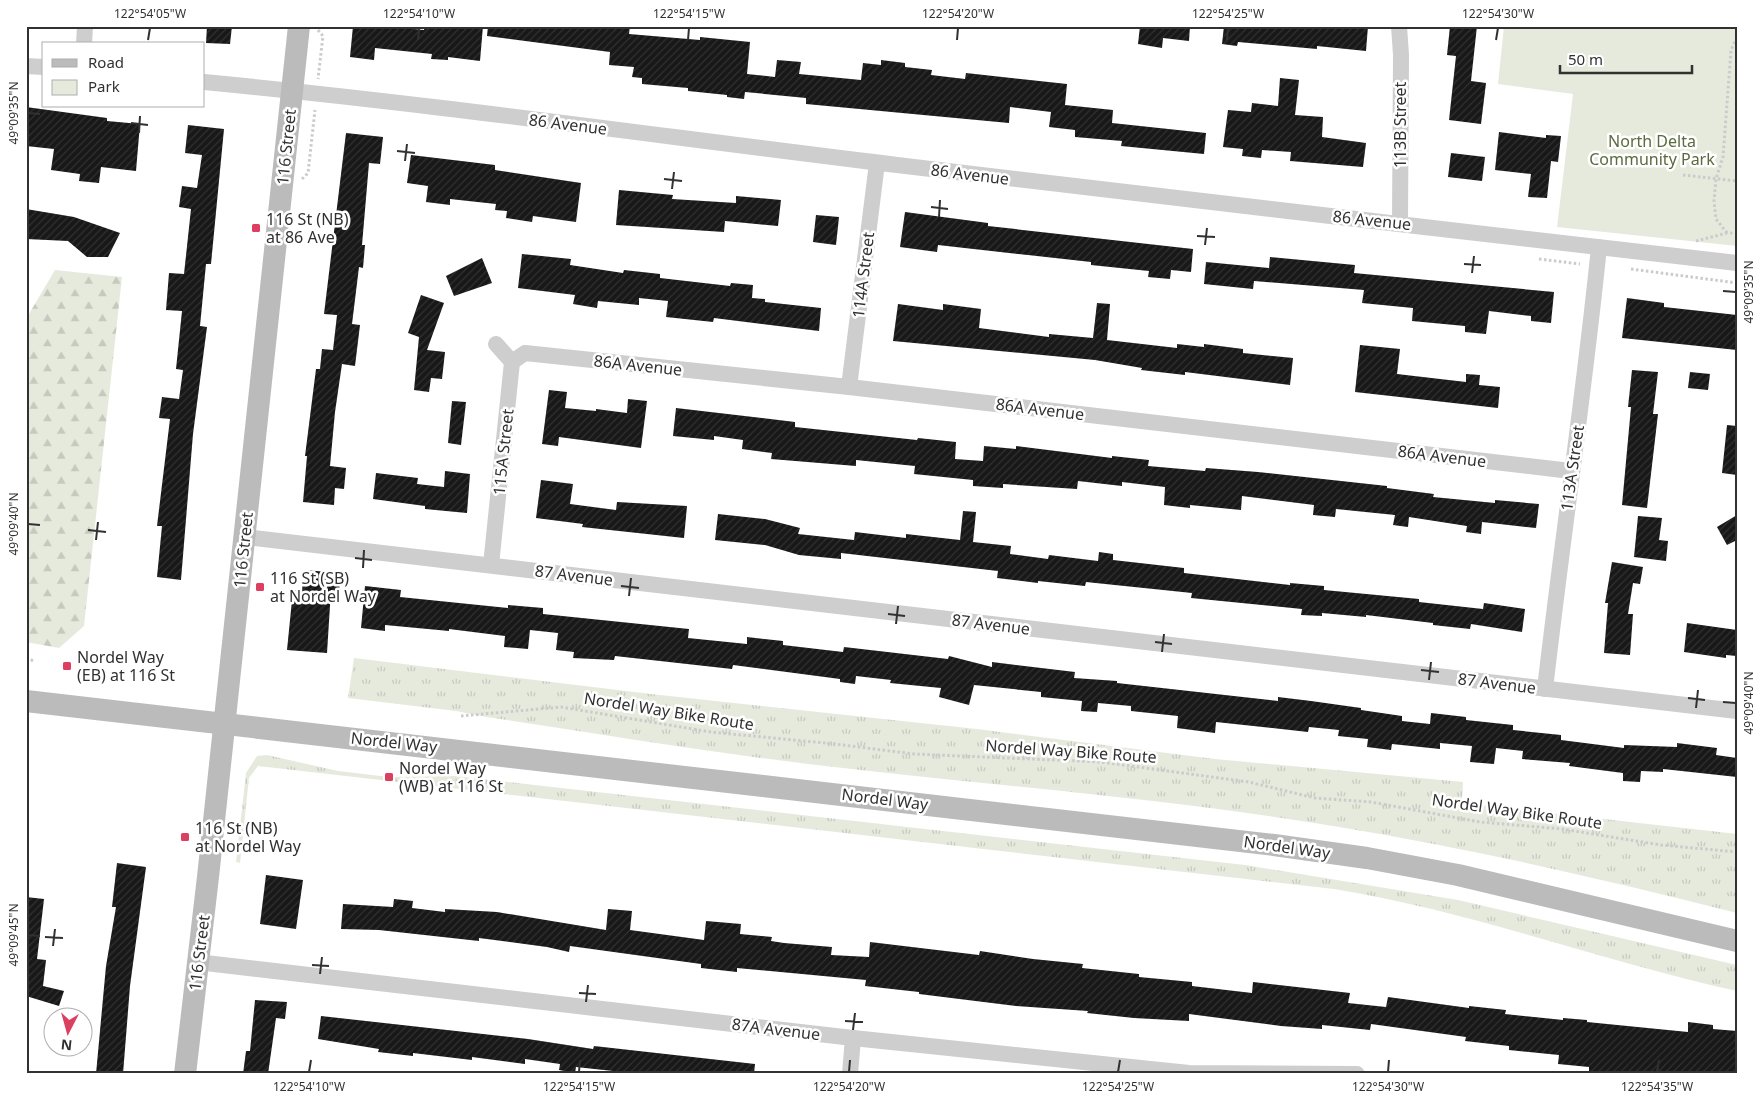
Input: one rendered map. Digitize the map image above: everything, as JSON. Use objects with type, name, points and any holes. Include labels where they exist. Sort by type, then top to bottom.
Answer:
[{"type":"main road","name":"116 Street","points":[[185,1074],[245,537],[299,26]]},
{"type":"main road","name":"Nordel Way","points":[[26,701],[224,722],[1056,819],[1348,856],[1458,875],[1737,941]]},
{"type":"street","points":[[84,42],[85,26]]},
{"type":"street","name":"113B Street","points":[[1398,26],[1401,55],[1400,223]]},
{"type":"street","points":[[26,66],[42,68]]},
{"type":"street","name":"86 Avenue","points":[[205,82],[292,90],[1159,198],[1400,223],[1737,263]]},
{"type":"street","name":"114A Street","points":[[849,387],[877,163]]},
{"type":"street","name":"113A Street","points":[[1545,689],[1570,471],[1585,384],[1599,247]]},
{"type":"street","points":[[496,344],[512,362]]},
{"type":"street","name":"86A Avenue","points":[[512,362],[526,353],[849,387],[1570,471]]},
{"type":"street","name":"115A Street","points":[[491,566],[512,362]]},
{"type":"street","name":"87 Avenue","points":[[245,537],[1737,711]]},
{"type":"street","name":"87A Avenue","points":[[197,962],[854,1038],[1190,1073],[1356,1074]]},
{"type":"street","points":[[850,1074],[854,1038]]},
{"type":"path","points":[[315,26],[323,36],[318,77]]},
{"type":"path","points":[[1727,233],[1716,220],[1716,179],[1723,157],[1731,50],[1737,37]]},
{"type":"path","points":[[1683,175],[1737,182]]},
{"type":"path","points":[[1628,269],[1737,283]]},
{"type":"path","points":[[26,658],[34,661]]},
{"type":"path","name":"Nordel Way Bike Route","points":[[460,716],[561,707],[711,732],[875,748],[914,754],[1101,762],[1249,782],[1315,798],[1371,802],[1480,822],[1562,829],[1661,845],[1737,852]]},
{"type":"green space","name":"North Delta Community Park","points":[[1504,26],[1737,26],[1737,246],[1557,227],[1573,94],[1498,84]]},
{"type":"green space","points":[[55,270],[122,277],[84,626],[59,648],[26,642],[26,319]]},
{"type":"green space","points":[[354,658],[651,694],[977,729],[1215,759],[1463,782],[1462,803],[1737,834],[1737,913],[1586,876],[1485,854],[1333,826],[1137,799],[874,772],[768,759],[456,711],[348,698]]},
{"type":"green space","points":[[267,755],[338,771],[389,777],[455,776],[1245,865],[1458,900],[1737,965],[1737,991],[1435,910],[1385,898],[1334,889],[258,766],[249,778],[240,863],[236,862],[246,773],[257,756]]},
{"type":"building","points":[[207,26],[232,26],[230,44],[206,43]]},
{"type":"building","points":[[353,26],[384,26],[424,30],[425,26],[483,26],[480,61],[448,57],[448,60],[431,59],[432,54],[375,48],[374,60],[350,57]]},
{"type":"building","points":[[488,26],[630,26],[629,34],[700,40],[700,37],[750,42],[747,74],[775,77],[777,60],[801,62],[799,74],[861,80],[863,63],[881,65],[881,60],[905,63],[905,67],[932,70],[931,75],[965,79],[966,73],[1067,84],[1065,105],[1113,110],[1112,123],[1206,133],[1204,154],[1121,146],[1122,141],[1075,137],[1075,130],[1049,127],[1051,112],[1010,107],[1009,123],[806,104],[806,98],[745,92],[744,99],[727,97],[727,95],[688,91],[688,88],[642,84],[642,78],[632,77],[634,67],[609,65],[610,52],[487,36]]},
{"type":"building","points":[[1140,26],[1190,26],[1189,41],[1163,38],[1162,48],[1138,44]]},
{"type":"building","points":[[1224,26],[1368,26],[1366,51],[1317,46],[1317,49],[1238,42],[1237,46],[1222,44]]},
{"type":"building","points":[[1450,26],[1477,26],[1471,81],[1486,83],[1481,124],[1449,120],[1456,56],[1447,55]]},
{"type":"building","points":[[1280,78],[1299,80],[1295,115],[1323,117],[1322,137],[1366,143],[1363,167],[1290,161],[1291,152],[1262,150],[1261,158],[1242,156],[1243,149],[1223,147],[1228,110],[1251,112],[1252,103],[1278,106]]},
{"type":"building","points":[[26,107],[107,118],[107,121],[140,124],[136,171],[101,167],[99,183],[79,181],[80,174],[51,170],[54,149],[26,146]]},
{"type":"building","points":[[188,125],[224,129],[211,264],[206,264],[200,326],[207,327],[193,434],[181,580],[157,577],[162,526],[157,526],[170,419],[159,418],[162,397],[179,399],[183,370],[176,369],[182,311],[166,310],[169,273],[184,274],[191,209],[179,207],[182,186],[197,188],[202,155],[185,153]]},
{"type":"building","points":[[1499,132],[1546,138],[1546,135],[1561,136],[1558,162],[1551,161],[1547,198],[1528,197],[1531,174],[1495,170]]},
{"type":"building","points":[[346,133],[383,137],[380,164],[369,163],[362,245],[365,245],[363,268],[359,267],[352,324],[360,325],[355,366],[342,364],[335,412],[330,466],[346,468],[344,489],[335,488],[334,505],[303,502],[307,456],[305,456],[316,369],[320,369],[322,349],[333,350],[337,315],[324,314]]},
{"type":"building","points":[[1451,153],[1485,157],[1482,181],[1448,177]]},
{"type":"building","points":[[411,155],[495,165],[495,170],[581,183],[576,222],[533,216],[532,222],[506,218],[507,211],[495,210],[496,204],[450,199],[450,205],[426,202],[428,186],[407,183]]},
{"type":"building","points":[[619,190],[673,195],[672,199],[736,203],[736,196],[781,200],[778,226],[725,221],[724,232],[616,225]]},
{"type":"building","points":[[26,209],[74,217],[120,233],[108,257],[87,257],[68,241],[26,239]]},
{"type":"building","points":[[905,212],[988,223],[988,226],[1193,249],[1191,272],[1171,270],[1170,279],[1148,277],[1149,271],[1091,265],[1091,262],[938,245],[937,252],[900,247]]},
{"type":"building","points":[[816,215],[839,217],[836,245],[813,242]]},
{"type":"building","points":[[522,254],[571,259],[570,265],[623,273],[624,270],[660,274],[660,278],[730,286],[731,283],[753,285],[752,298],[765,299],[765,302],[821,308],[819,331],[714,318],[713,322],[666,317],[668,301],[639,298],[639,305],[598,301],[597,308],[573,304],[575,295],[518,288]]},
{"type":"building","points":[[1270,257],[1355,265],[1354,273],[1554,292],[1551,323],[1531,321],[1531,316],[1489,311],[1486,334],[1465,332],[1465,326],[1412,321],[1413,308],[1362,303],[1364,290],[1254,281],[1253,289],[1204,284],[1206,262],[1269,268]]},
{"type":"building","points":[[482,258],[492,283],[454,296],[446,276]]},
{"type":"building","points":[[421,295],[444,303],[427,350],[445,352],[442,379],[431,378],[429,392],[414,390],[419,337],[408,333]]},
{"type":"building","points":[[1627,298],[1664,303],[1664,307],[1737,315],[1737,350],[1622,338]]},
{"type":"building","points":[[1097,303],[1110,304],[1107,340],[1177,348],[1177,344],[1204,347],[1204,344],[1243,349],[1243,353],[1293,358],[1290,385],[1185,372],[1185,375],[1141,370],[1142,368],[1095,360],[893,341],[898,304],[943,310],[943,304],[981,309],[979,328],[1049,337],[1049,334],[1093,338]]},
{"type":"building","points":[[1360,345],[1400,349],[1397,374],[1466,382],[1466,374],[1480,375],[1479,385],[1500,387],[1498,408],[1355,392]]},
{"type":"building","points":[[1632,370],[1658,372],[1653,414],[1658,414],[1647,508],[1622,505],[1631,407],[1628,407]]},
{"type":"building","points":[[1690,372],[1710,374],[1708,390],[1688,388]]},
{"type":"building","points":[[549,390],[567,392],[565,408],[627,413],[628,399],[647,401],[641,448],[559,437],[558,446],[542,444]]},
{"type":"building","points":[[452,401],[466,402],[461,445],[448,443]]},
{"type":"building","points":[[676,408],[795,422],[795,427],[917,440],[918,438],[956,442],[955,459],[983,461],[984,446],[1016,449],[1016,446],[1112,458],[1112,456],[1149,460],[1148,466],[1205,471],[1206,468],[1258,472],[1387,486],[1387,488],[1434,494],[1433,497],[1495,503],[1495,500],[1539,504],[1536,528],[1482,522],[1481,534],[1466,532],[1467,526],[1409,517],[1408,527],[1393,525],[1395,515],[1336,509],[1335,517],[1313,515],[1314,505],[1242,496],[1241,510],[1190,505],[1190,508],[1164,505],[1165,487],[1122,482],[1122,486],[1078,481],[1077,489],[1003,484],[1003,488],[973,486],[973,480],[914,474],[915,466],[856,460],[856,466],[771,459],[772,453],[742,449],[743,440],[714,436],[714,440],[673,436]]},
{"type":"building","points":[[1727,425],[1737,426],[1737,475],[1722,473]]},
{"type":"building","points":[[445,471],[470,474],[467,513],[425,509],[425,506],[373,499],[376,473],[418,478],[417,484],[444,487]]},
{"type":"building","points":[[541,480],[573,484],[570,504],[616,510],[617,502],[687,506],[684,538],[582,527],[583,524],[536,518]]},
{"type":"building","points":[[963,511],[976,512],[973,542],[1011,546],[1010,554],[1048,559],[1049,555],[1098,561],[1099,552],[1113,554],[1113,560],[1184,568],[1184,573],[1290,585],[1290,583],[1324,586],[1324,590],[1419,599],[1419,602],[1483,609],[1484,603],[1525,609],[1522,632],[1471,624],[1470,629],[1433,625],[1433,623],[1366,615],[1366,617],[1322,613],[1322,616],[1301,615],[1302,609],[1191,598],[1192,593],[1086,582],[1085,586],[1038,581],[1038,583],[997,578],[998,571],[841,553],[841,559],[799,555],[765,545],[715,540],[718,514],[765,519],[800,528],[798,534],[854,540],[855,532],[906,538],[906,534],[960,540]]},
{"type":"building","points":[[1737,515],[1737,540],[1727,545],[1717,527]]},
{"type":"building","points":[[1638,516],[1662,518],[1659,540],[1668,541],[1666,561],[1634,557]]},
{"type":"building","points":[[1612,562],[1643,567],[1640,584],[1633,583],[1628,614],[1633,614],[1630,655],[1604,653],[1608,603],[1605,603]]},
{"type":"building","points":[[304,570],[341,573],[339,591],[331,590],[327,653],[287,650],[293,590],[302,591]]},
{"type":"building","points":[[365,586],[401,590],[400,597],[508,608],[508,605],[543,608],[543,614],[689,629],[688,638],[747,644],[747,637],[783,641],[783,645],[843,652],[844,647],[948,659],[949,656],[992,667],[992,662],[1075,672],[1074,678],[1117,681],[1117,683],[1278,701],[1278,697],[1361,708],[1361,710],[1402,716],[1402,721],[1430,724],[1431,713],[1466,717],[1466,720],[1513,725],[1513,730],[1561,735],[1561,740],[1624,748],[1624,745],[1677,747],[1677,743],[1717,748],[1716,755],[1737,758],[1737,777],[1663,769],[1663,772],[1641,771],[1640,782],[1623,781],[1623,773],[1569,766],[1570,763],[1522,759],[1523,751],[1496,748],[1494,764],[1470,762],[1472,746],[1440,743],[1440,749],[1392,744],[1391,750],[1367,747],[1368,739],[1338,736],[1339,730],[1309,727],[1308,732],[1216,722],[1215,733],[1177,728],[1178,716],[1131,711],[1131,706],[1098,703],[1097,712],[1081,711],[1082,701],[1041,697],[1041,692],[974,685],[969,705],[939,697],[941,688],[890,683],[891,680],[856,676],[855,684],[840,682],[840,679],[733,665],[732,669],[615,656],[614,660],[573,658],[574,652],[556,650],[558,633],[530,630],[528,649],[504,647],[505,636],[449,629],[449,631],[385,625],[385,631],[361,628]]},
{"type":"building","points":[[1687,623],[1737,630],[1737,656],[1726,655],[1726,658],[1684,652]]},
{"type":"building","points":[[117,863],[146,867],[130,986],[123,1074],[96,1074],[106,966],[116,907],[112,907]]},
{"type":"building","points":[[266,875],[303,880],[296,929],[260,924]]},
{"type":"building","points":[[26,897],[44,899],[37,959],[46,960],[43,986],[64,991],[59,1006],[26,996]]},
{"type":"building","points":[[394,899],[413,901],[412,908],[445,912],[445,909],[497,912],[606,930],[608,909],[632,911],[630,930],[704,940],[706,921],[741,924],[740,934],[772,937],[771,941],[784,943],[832,947],[831,955],[869,957],[870,942],[979,955],[980,951],[1083,964],[1082,968],[1139,974],[1139,977],[1192,982],[1192,986],[1252,993],[1253,982],[1350,993],[1348,1003],[1386,1007],[1388,997],[1469,1008],[1469,1006],[1506,1010],[1505,1014],[1563,1020],[1563,1018],[1587,1020],[1587,1022],[1688,1032],[1688,1022],[1713,1025],[1713,1029],[1737,1031],[1737,1074],[1613,1074],[1589,1071],[1589,1067],[1558,1064],[1559,1055],[1509,1050],[1509,1046],[1465,1041],[1466,1037],[1371,1024],[1370,1030],[1322,1025],[1322,1029],[1281,1026],[1189,1014],[1189,1021],[1134,1018],[1087,1013],[1088,1011],[1016,1006],[919,994],[919,992],[865,986],[866,980],[737,968],[737,972],[701,968],[701,964],[570,946],[569,952],[547,947],[479,938],[479,941],[379,930],[341,929],[343,904],[393,907]]},
{"type":"building","points":[[255,1000],[287,1002],[285,1019],[276,1018],[268,1074],[243,1074],[246,1051],[250,1051]]},
{"type":"building","points":[[321,1016],[528,1039],[593,1049],[594,1046],[755,1064],[754,1074],[613,1074],[613,1071],[576,1067],[575,1073],[559,1070],[560,1064],[525,1059],[525,1064],[472,1057],[472,1060],[413,1053],[413,1056],[378,1052],[379,1049],[318,1039]]},
{"type":"place","name":"116 St (NB) at 86 Ave","points":[[256,228]]},
{"type":"place","name":"116 St (SB) at Nordel Way","points":[[260,587]]},
{"type":"place","name":"Nordel Way (EB) at 116 St","points":[[67,666]]},
{"type":"place","name":"Nordel Way (WB) at 116 St","points":[[389,777]]},
{"type":"place","name":"116 St (NB) at Nordel Way","points":[[185,837]]}]
